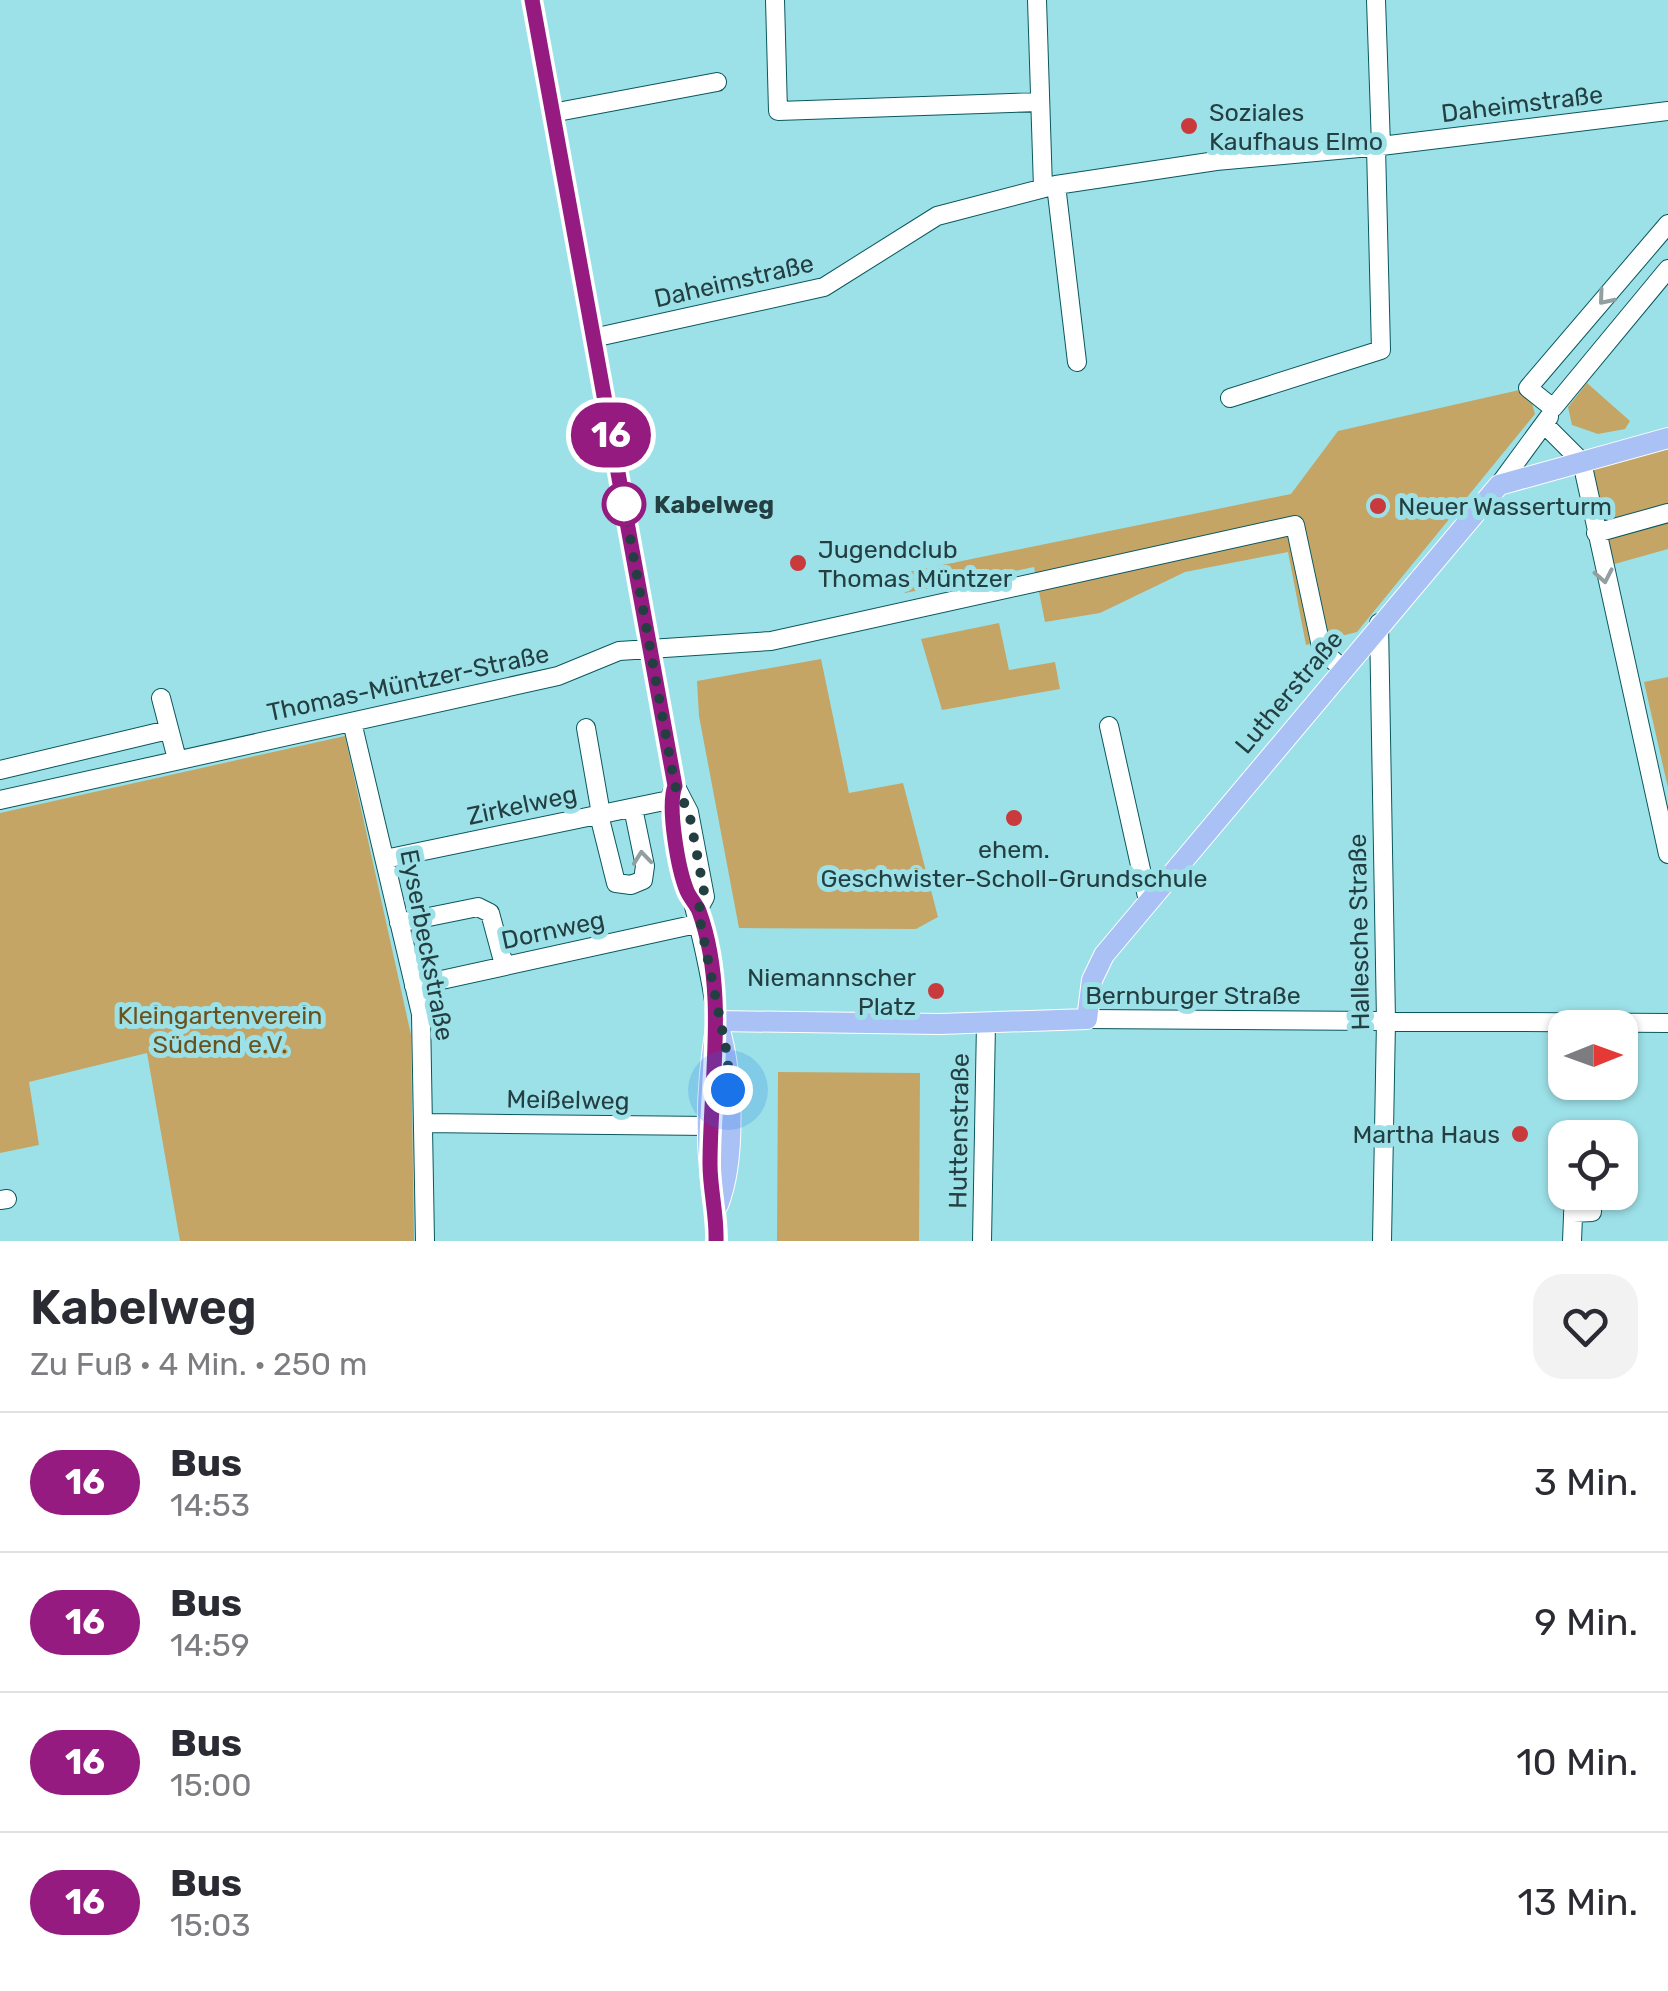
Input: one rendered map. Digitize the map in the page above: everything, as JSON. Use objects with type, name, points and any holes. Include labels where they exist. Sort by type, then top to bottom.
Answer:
[{"type":"main road","points":[[1500,485],[1668,438]]},
{"type":"main road","name":"Lutherstraße","points":[[1086,1019],[1096,970],[1148,901],[1379,623],[1500,485]]},
{"type":"main road","name":"Bernburger Straße","points":[[718,1020],[1086,1019]]},
{"type":"main road","points":[[716,1241],[717,1208],[710,1170],[711,1059],[718,1020]]},
{"type":"main road","points":[[717,1208],[727,1183],[728,1059],[718,1020]]},
{"type":"street","points":[[532,0],[650,648],[672,793],[689,812],[705,897],[700,916],[718,1020]]},
{"type":"street","points":[[774,0],[778,111],[1039,102]]},
{"type":"street","points":[[1036,0],[1039,102],[1076,362]]},
{"type":"street","points":[[1230,398],[1381,350],[1376,0]]},
{"type":"street","points":[[552,113],[717,82]]},
{"type":"street","name":"Daheimstraße","points":[[594,338],[824,288],[937,216],[1049,186],[1216,161],[1379,147],[1668,111]]},
{"type":"street","points":[[1553,408],[1528,388],[1668,224]]},
{"type":"street","name":"Lutherstraße","points":[[1500,485],[1546,426],[1553,408],[1668,269]]},
{"type":"street","points":[[1546,426],[1582,462],[1668,854]]},
{"type":"street","points":[[1596,533],[1668,514]]},
{"type":"street","name":"Thomas-Müntzer-Straße","points":[[0,800],[558,676],[600,656],[650,648],[770,641],[1296,526],[1322,650],[1342,668]]},
{"type":"street","name":"Hallesche Straße","points":[[1379,623],[1386,1021],[1382,1241]]},
{"type":"street","points":[[161,698],[177,759]]},
{"type":"street","name":"Eyserbeckstraße","points":[[352,722],[424,1044],[425,1241]]},
{"type":"street","points":[[1110,726],[1148,901]]},
{"type":"street","points":[[586,728],[616,883],[632,885],[643,880],[645,866],[633,808]]},
{"type":"street","points":[[0,770],[168,730]]},
{"type":"street","name":"Zirkelweg","points":[[385,859],[633,808],[672,793]]},
{"type":"street","points":[[399,924],[478,907],[490,913],[504,965]]},
{"type":"street","name":"Dornweg","points":[[414,986],[700,916]]},
{"type":"street","name":"Bernburger Straße","points":[[1086,1019],[1668,1023]]},
{"type":"street","name":"Huttenstraße","points":[[982,1241],[986,1022]]},
{"type":"street","name":"Meißelweg","points":[[424,1124],[711,1126]]},
{"type":"street","points":[[1572,1241],[1573,1210]]},
{"type":"street","points":[[1573,1213],[1592,1210]]},
{"type":"green space","points":[[1587,383],[1630,421],[1625,429],[1598,434],[1572,425],[1568,407]]},
{"type":"green space","points":[[1528,388],[1535,414],[1357,632],[1306,645],[1288,552],[1185,572],[1100,613],[1045,622],[1034,567],[905,593],[898,574],[1291,494],[1338,431]]},
{"type":"green space","points":[[1668,449],[1668,549],[1611,565],[1588,468]]},
{"type":"green space","points":[[999,623],[1009,670],[1055,662],[1060,689],[942,710],[921,639]]},
{"type":"green space","points":[[821,659],[849,793],[903,783],[938,917],[916,929],[739,928],[699,716],[697,681]]},
{"type":"green space","points":[[1668,677],[1668,788],[1644,682]]},
{"type":"green space","name":"Kleingartenverein Südend e.V.","points":[[345,736],[411,1035],[414,1241],[180,1241],[147,1053],[29,1082],[39,1145],[0,1153],[0,813]]},
{"type":"green space","points":[[778,1072],[920,1073],[919,1241],[777,1241]]},
{"type":"bus line","name":"16","points":[[532,0],[675,786],[669,800],[686,890],[698,910],[714,993],[718,1020],[711,1059],[710,1170],[717,1208],[716,1241]]},
{"type":"place","name":"Soziales Kaufhaus Elmo","points":[[1189,126]]},
{"type":"place","name":"Kabelweg","points":[[624,504]]},
{"type":"place","name":"Neuer Wasserturm","points":[[1378,506]]},
{"type":"place","name":"Jugendclub Thomas Müntzer","points":[[798,563]]},
{"type":"place","name":"ehem. Geschwister-Scholl-Grundschule","points":[[1014,818]]},
{"type":"place","name":"Niemannscher Platz","points":[[936,991]]},
{"type":"place","name":"Martha Haus","points":[[1520,1134]]},
{"type":"route","points":[[624,504],[675,786],[689,812],[705,897],[698,910],[728,1059],[728,1090]]}]
